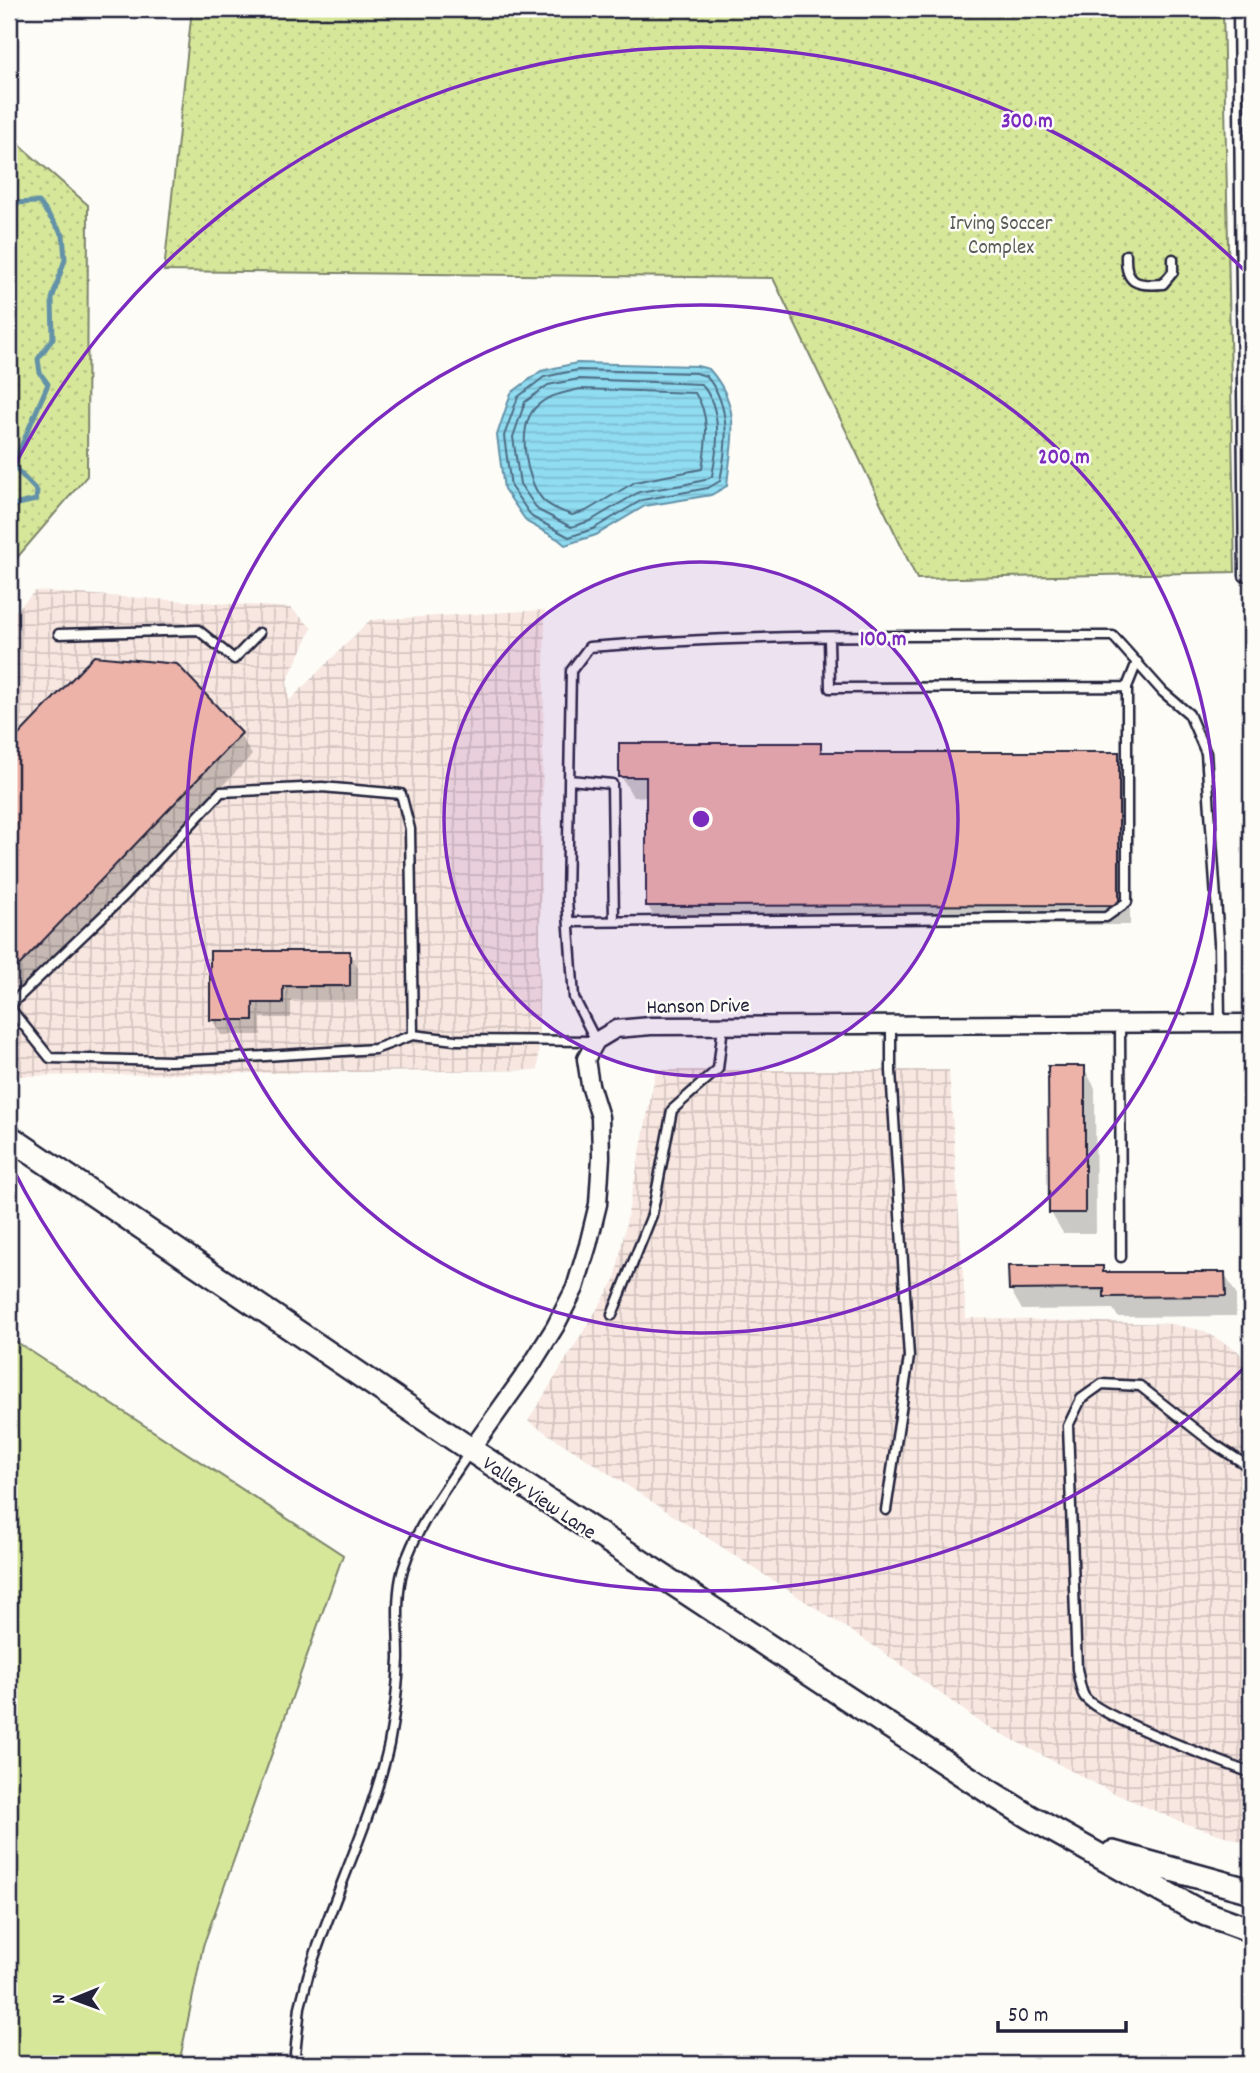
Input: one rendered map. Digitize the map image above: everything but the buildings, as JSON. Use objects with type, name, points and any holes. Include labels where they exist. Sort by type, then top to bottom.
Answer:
[{"type":"main road","name":"Valley View Lane","points":[[9,1137],[471,1450],[988,1791],[1196,1910],[1251,1930]]},
{"type":"main road","name":"Valley View Lane","points":[[1079,1843],[1251,1891]]},
{"type":"street","name":"Hanson Drive","points":[[596,1041],[615,1029],[651,1026],[1251,1023]]},
{"type":"street","points":[[471,1450],[530,1367],[575,1288],[598,1204],[600,1117],[590,1085],[586,1059],[596,1041]]},
{"type":"lane","points":[[1238,9],[1247,346],[1244,576],[1251,576]]},
{"type":"lane","points":[[1126,255],[1125,270],[1136,284],[1163,284],[1173,272],[1173,260]]},
{"type":"lane","points":[[59,634],[198,630],[234,659],[260,633]]},
{"type":"lane","points":[[413,1035],[410,829],[401,794],[321,787],[221,792],[125,895],[9,1006],[50,1058],[170,1061],[285,1055],[375,1049],[413,1035],[455,1040],[596,1041],[574,998],[569,922],[571,671],[589,647],[649,642],[829,638],[1113,636],[1163,692],[1189,714],[1206,753],[1219,942],[1220,1024]]},
{"type":"lane","points":[[829,638],[830,688],[1127,687]]},
{"type":"lane","points":[[569,922],[1106,917],[1127,902],[1127,687],[1137,662]]},
{"type":"lane","points":[[570,780],[612,784],[614,921]]},
{"type":"lane","points":[[1120,1025],[1121,1256]]},
{"type":"lane","points":[[612,1315],[652,1215],[672,1110],[718,1069],[723,1026]]},
{"type":"lane","points":[[886,1510],[909,1357],[891,1071],[891,1026]]},
{"type":"lane","points":[[1251,1468],[1214,1444],[1140,1386],[1102,1384],[1081,1399],[1068,1426],[1077,1669],[1084,1696],[1095,1707],[1157,1736],[1251,1773]]},
{"type":"lane","points":[[294,2064],[300,2007],[308,1976],[378,1785],[389,1742],[398,1672],[398,1603],[403,1570],[425,1522],[471,1450]]},
{"type":"shaded area","points":[[35,591],[291,608],[312,628],[287,681],[289,701],[370,620],[545,610],[538,1070],[9,1076],[9,618]]},
{"type":"shaded area","points":[[656,1070],[949,1070],[966,1318],[1172,1324],[1204,1331],[1238,1351],[1251,1368],[1251,1844],[1186,1824],[1111,1792],[983,1724],[877,1648],[528,1421],[615,1280]]},
{"type":"green space","name":"Irving Soccer Complex","points":[[192,9],[1223,9],[1235,572],[917,579],[773,278],[164,271]]},
{"type":"green space","points":[[9,136],[88,205],[87,476],[9,567]]},
{"type":"green space","points":[[9,1337],[343,1555],[203,1946],[179,2064],[9,2064]]},
{"type":"water","points":[[577,363],[697,366],[709,369],[720,383],[731,411],[732,439],[727,486],[711,495],[645,506],[596,535],[565,545],[527,522],[504,489],[497,435],[511,393],[541,371]]},
{"type":"waterway","points":[[9,23],[14,22],[18,9]]},
{"type":"waterway","points":[[9,203],[39,202],[63,235],[65,259],[52,299],[53,338],[38,359],[40,373],[48,384],[17,456],[15,468],[37,491],[36,500],[9,506]]}]
